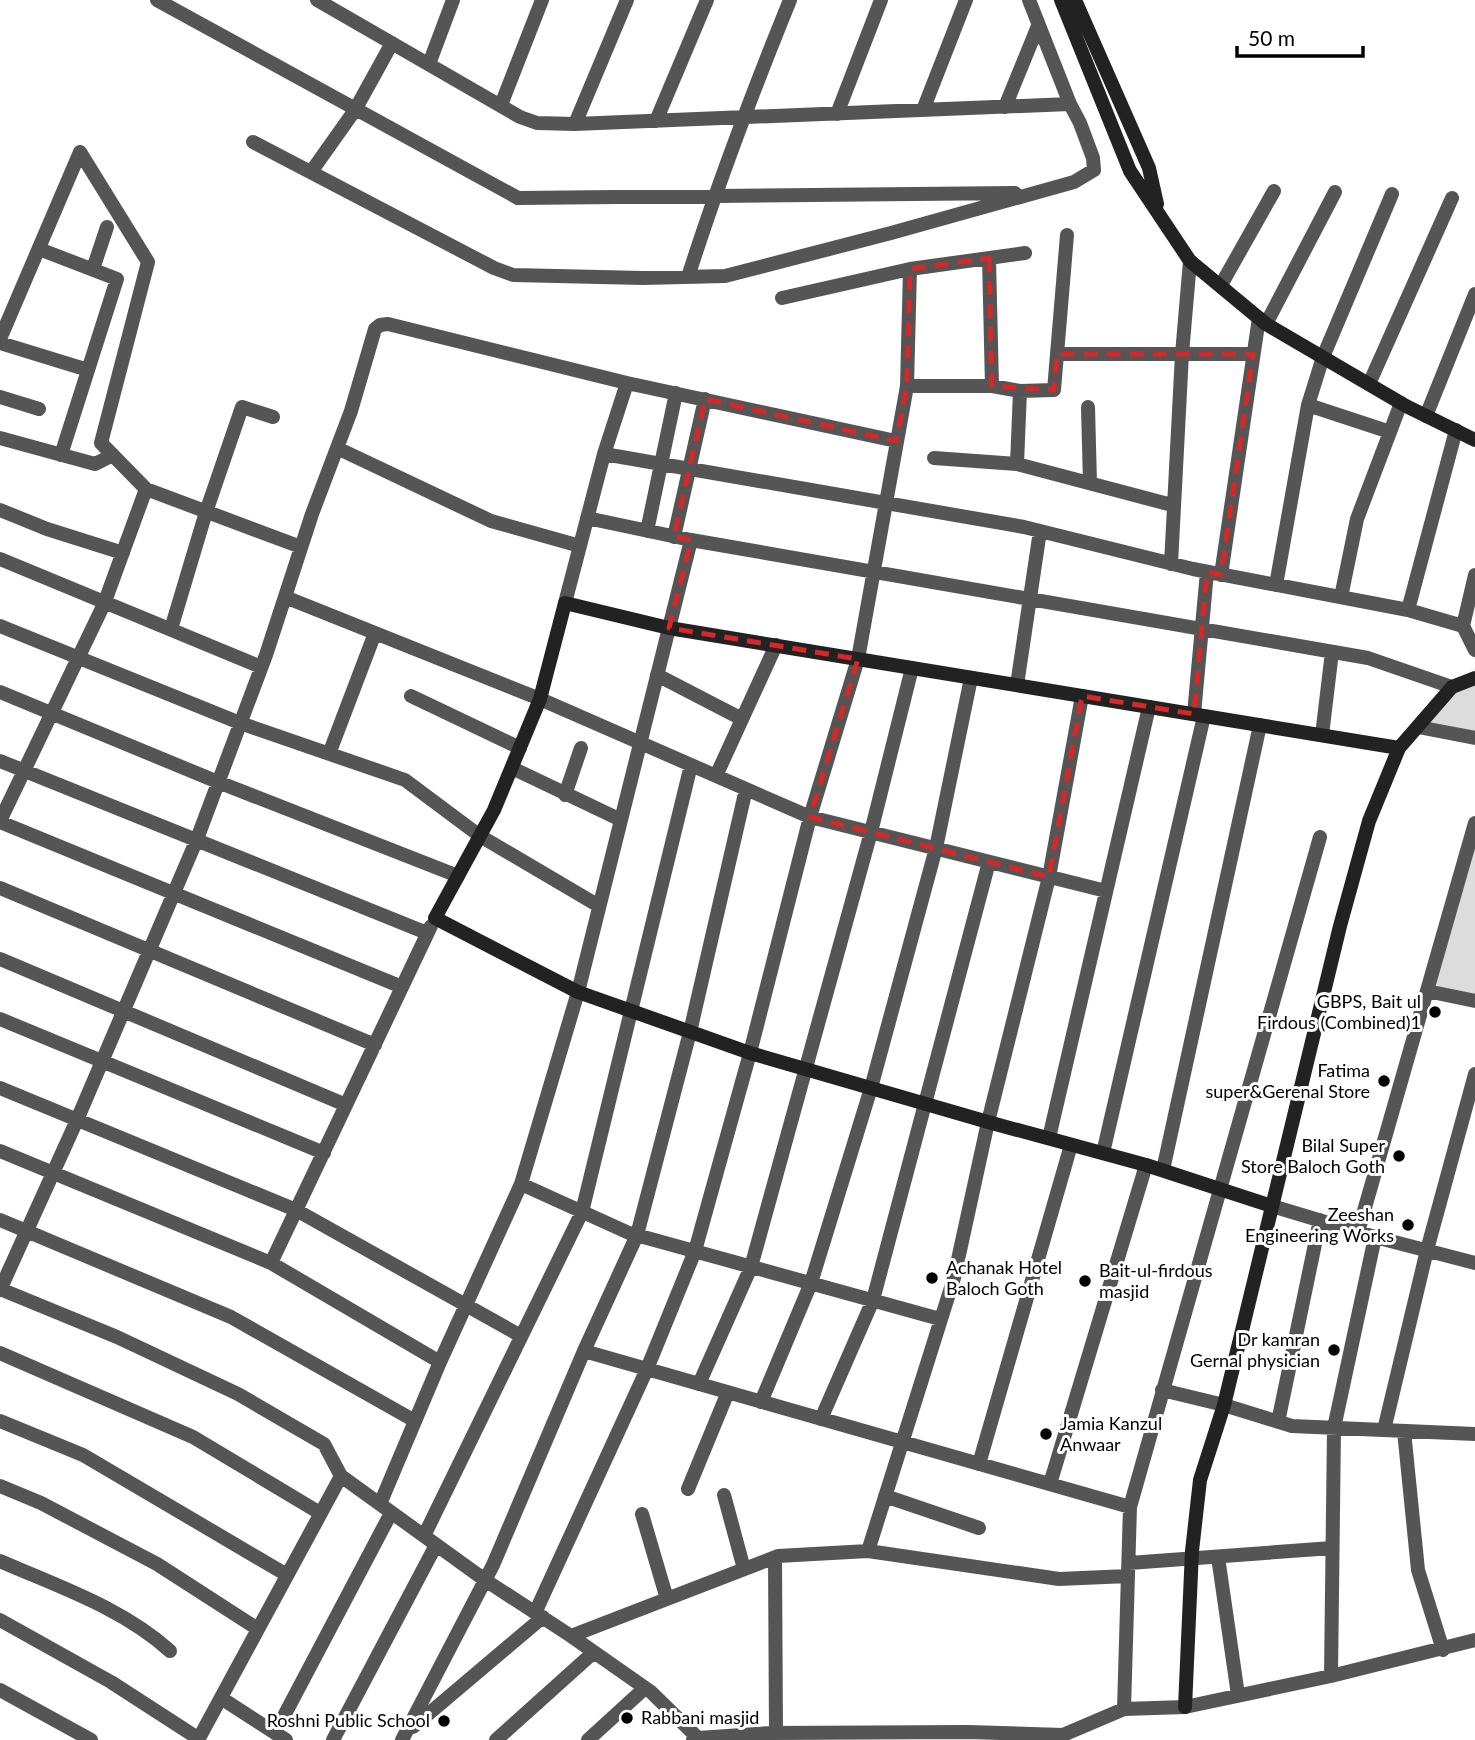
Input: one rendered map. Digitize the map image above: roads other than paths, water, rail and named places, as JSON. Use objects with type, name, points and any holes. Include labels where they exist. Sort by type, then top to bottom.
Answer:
[{"type":"street","points":[[157,0],[517,198],[1036,193]]},
{"type":"street","points":[[317,0],[501,106],[537,123],[575,124],[1070,104]]},
{"type":"street","points":[[429,64],[453,0]]},
{"type":"street","points":[[501,106],[542,0]]},
{"type":"street","points":[[575,124],[627,0]]},
{"type":"street","points":[[656,121],[707,0]]},
{"type":"street","points":[[688,276],[743,117],[790,0]]},
{"type":"street","points":[[837,114],[881,0]]},
{"type":"street","points":[[923,110],[966,0]]},
{"type":"street","points":[[253,142],[494,268],[513,275],[643,278],[725,276],[1036,193],[1074,182],[1094,170],[1093,158],[1080,123],[1029,0]]},
{"type":"street","points":[[1061,0],[1130,171],[1190,261],[1263,321],[1401,403],[1475,440]]},
{"type":"street","points":[[1075,0],[1149,168],[1158,212]]},
{"type":"street","points":[[1005,107],[1038,26]]},
{"type":"street","points":[[311,172],[355,110],[392,43]]},
{"type":"street","points":[[88,370],[1,333],[80,152],[148,262],[102,443],[146,489],[301,547]]},
{"type":"street","points":[[1221,285],[1274,191]]},
{"type":"street","points":[[1104,1153],[1199,715],[1202,629],[1253,354],[1263,321],[1335,192]]},
{"type":"street","points":[[1276,585],[1308,405],[1323,357],[1392,194]]},
{"type":"street","points":[[1369,384],[1452,198]]},
{"type":"street","points":[[93,269],[107,227]]},
{"type":"street","points":[[907,386],[992,386],[1020,391],[1054,390],[1066,235]]},
{"type":"street","points":[[39,248],[117,279],[61,455]]},
{"type":"street","points":[[782,298],[910,269],[1025,253]]},
{"type":"street","points":[[989,258],[992,386]]},
{"type":"street","points":[[1171,564],[1172,505],[1190,261]]},
{"type":"street","points":[[404,1736],[539,1615],[648,1369],[695,1251],[750,1054],[810,817],[858,659],[907,386],[910,269]]},
{"type":"street","points":[[1426,416],[1475,294]]},
{"type":"street","points":[[896,441],[627,383],[388,324],[375,329],[351,411],[197,839],[77,1120],[0,1289],[117,1337],[238,1394],[324,1444],[341,1476],[485,1580],[594,1651],[645,1688],[695,1739],[776,1733],[968,1732],[1063,1737],[1124,1709],[1185,1706],[1331,1676],[1475,1640]]},
{"type":"street","points":[[1057,354],[1253,354]]},
{"type":"street","points":[[271,1263],[427,933],[494,810],[540,699],[604,454],[627,383]]},
{"type":"street","points":[[1017,464],[1020,391]]},
{"type":"street","points":[[647,531],[676,393]]},
{"type":"street","points":[[0,397],[39,409]]},
{"type":"street","points":[[674,537],[705,399]]},
{"type":"street","points":[[1340,597],[1357,519],[1401,403]]},
{"type":"street","points":[[1308,405],[1390,432]]},
{"type":"street","points":[[171,629],[206,512],[243,407],[273,416]]},
{"type":"street","points":[[1088,407],[1090,483]]},
{"type":"street","points":[[1408,610],[1456,430]]},
{"type":"street","points":[[0,438],[95,464],[113,456]]},
{"type":"street","points":[[337,448],[491,521],[580,546]]},
{"type":"street","points":[[604,454],[1040,531],[1171,564],[1408,610],[1463,626]]},
{"type":"street","points":[[934,458],[1017,464],[1172,505]]},
{"type":"street","points":[[146,489],[104,604],[0,821],[402,987]]},
{"type":"street","points":[[0,510],[123,554]]},
{"type":"street","points":[[587,518],[674,537],[1368,658],[1452,687]]},
{"type":"street","points":[[1017,685],[1040,531]]},
{"type":"street","points":[[221,1698],[280,1737],[386,1508],[415,1421],[521,1184],[578,992],[691,540]]},
{"type":"street","points":[[0,559],[261,667]]},
{"type":"street","points":[[1474,582],[1463,626],[1475,650]]},
{"type":"street","points":[[285,597],[540,699],[810,817],[1106,891]]},
{"type":"street","points":[[565,604],[669,628],[1399,748]]},
{"type":"street","points":[[0,626],[240,723],[405,780],[480,836],[599,906]]},
{"type":"street","points":[[329,754],[375,633]]},
{"type":"street","points":[[716,776],[776,645]]},
{"type":"street","points":[[1322,735],[1332,652]]},
{"type":"street","points":[[699,1384],[751,1267],[912,668]]},
{"type":"street","points":[[657,675],[742,719]]},
{"type":"street","points":[[761,1402],[811,1283],[870,1088],[936,848],[971,678]]},
{"type":"street","points":[[1185,1706],[1192,1559],[1200,1480],[1224,1405],[1339,926],[1369,821],[1399,748],[1452,687],[1475,678]]},
{"type":"street","points":[[0,692],[218,782],[458,876]]},
{"type":"street","points":[[411,696],[520,748]]},
{"type":"street","points":[[868,1551],[954,1279],[988,1122],[1049,877],[1082,696]]},
{"type":"street","points":[[1049,1139],[1149,707]]},
{"type":"street","points":[[1163,1170],[1260,725]]},
{"type":"street","points":[[1418,727],[1475,738]]},
{"type":"street","points":[[565,795],[580,748]]},
{"type":"street","points":[[0,761],[427,933]]},
{"type":"street","points":[[424,1536],[582,1212],[691,765]]},
{"type":"street","points":[[512,768],[621,820]]},
{"type":"street","points":[[404,1736],[485,1580],[637,1235],[690,1032],[746,789]]},
{"type":"street","points":[[1358,1232],[1475,823]]},
{"type":"street","points":[[1124,1709],[1130,1507],[1320,837]]},
{"type":"street","points":[[821,1419],[873,1300],[989,862]]},
{"type":"street","points":[[0,888],[375,1045]]},
{"type":"street","points":[[435,918],[578,992],[750,1054],[1146,1165],[1358,1232],[1475,1263]]},
{"type":"street","points":[[0,959],[346,1105]]},
{"type":"street","points":[[1427,991],[1475,1002]]},
{"type":"street","points":[[0,1019],[324,1153]]},
{"type":"street","points":[[1384,1430],[1427,1250],[1475,1074]]},
{"type":"street","points":[[0,1088],[296,1210],[521,1336]]},
{"type":"street","points":[[979,1464],[1071,1144]]},
{"type":"street","points":[[0,1151],[271,1263],[440,1362]]},
{"type":"street","points":[[1049,1484],[1146,1165]]},
{"type":"street","points":[[521,1184],[637,1235],[940,1319]]},
{"type":"street","points":[[0,1220],[231,1317],[415,1421]]},
{"type":"street","points":[[1278,1422],[1320,1220]]},
{"type":"street","points":[[1331,1676],[1334,1428],[1376,1237]]},
{"type":"street","points":[[584,1351],[1130,1507]]},
{"type":"street","points":[[0,1353],[193,1437],[320,1513]]},
{"type":"street","points":[[1163,1390],[1292,1426],[1475,1434]]},
{"type":"street","points":[[688,1489],[728,1392]]},
{"type":"street","points":[[0,1421],[83,1455],[287,1575]]},
{"type":"street","points":[[1404,1431],[1418,1570],[1443,1650]]},
{"type":"street","points":[[0,1620],[111,1682],[198,1740],[341,1476]]},
{"type":"street","points":[[0,1486],[41,1503],[157,1564],[258,1629]]},
{"type":"street","points":[[724,1495],[744,1569]]},
{"type":"street","points":[[885,1496],[979,1528]]},
{"type":"street","points":[[642,1514],[667,1599]]},
{"type":"street","points":[[332,1740],[436,1545]]},
{"type":"street","points":[[571,1636],[775,1558],[868,1551],[1059,1579],[1218,1556],[1332,1548]]},
{"type":"street","points":[[1218,1556],[1238,1695]]},
{"type":"street","points":[[775,1558],[776,1733]]},
{"type":"street","points":[[0,1561],[98,1604],[151,1634],[170,1651]]},
{"type":"street","points":[[496,1740],[594,1651]]},
{"type":"street","points":[[588,1740],[645,1688]]},
{"type":"street","points":[[0,1690],[91,1740]]},
{"type":"place","name":"GBPS, Bait ul Firdous (Combined)1","points":[[1435,1012]]},
{"type":"place","name":"Fatima super&Gerenal Store","points":[[1384,1081]]},
{"type":"place","name":"Bilal Super Store Baloch Goth","points":[[1399,1156]]},
{"type":"place","name":"Zeeshan Engineering Works","points":[[1408,1225]]},
{"type":"place","name":"Achanak Hotel Baloch Goth","points":[[932,1278]]},
{"type":"place","name":"Bait-ul-firdous masjid","points":[[1085,1281]]},
{"type":"place","name":"Dr kamran Gernal physician","points":[[1334,1350]]},
{"type":"place","name":"Jamia Kanzul Anwaar","points":[[1046,1434]]},
{"type":"place","name":"Rabbani masjid","points":[[627,1718]]},
{"type":"place","name":"Roshni Public School","points":[[444,1721]]}]
